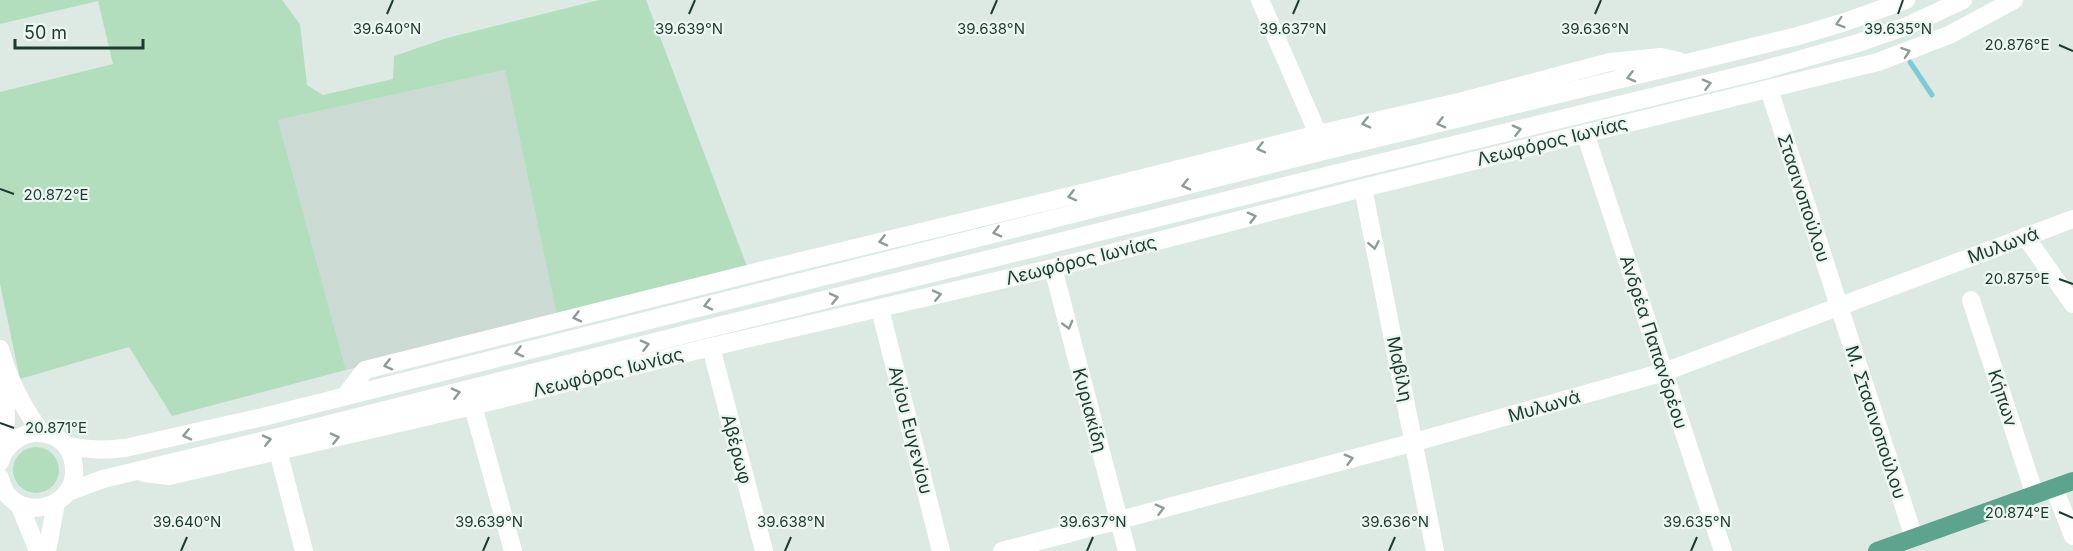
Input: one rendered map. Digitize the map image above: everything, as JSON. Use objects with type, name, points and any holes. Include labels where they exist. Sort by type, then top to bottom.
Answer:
[{"type":"main road","points":[[1886,550],[2073,481]]},
{"type":"street","points":[[1260,0],[1318,134]]},
{"type":"street","name":"Λεωφόρος Ιωνίας","points":[[11,501],[38,508],[84,484],[1349,170],[1763,70],[1858,43],[1914,23],[1963,0]]},
{"type":"street","name":"Λεωφόρος Ιωνίας","points":[[136,471],[169,476],[473,406],[711,347],[1053,268],[1363,188],[1878,62],[1949,35],[2014,0]]},
{"type":"street","points":[[1,459],[9,444],[30,433],[42,432],[51,435],[65,445],[85,450],[125,448],[345,396],[1336,148],[1798,36],[1898,1]]},
{"type":"street","points":[[345,396],[365,370],[756,272],[1318,134],[1459,102],[1610,62],[1661,57],[1689,63]]},
{"type":"street","name":"Στασινοπούλου","points":[[1769,89],[1839,306]]},
{"type":"street","name":"Ανδρέα Παπανδρέου","points":[[1586,133],[1723,551]]},
{"type":"street","name":"Μαβίλη","points":[[1363,188],[1436,551]]},
{"type":"street","name":"Μυλωνά","points":[[1002,551],[1415,442],[1664,372],[2073,219]]},
{"type":"street","points":[[2025,236],[2073,304]]},
{"type":"street","name":"Κυριακίδη","points":[[1053,268],[1127,551]]},
{"type":"street","name":"Κήπων","points":[[1971,300],[2035,495]]},
{"type":"street","name":"Μ. Στασινοπούλου","points":[[1839,306],[1914,538]]},
{"type":"street","name":"Αγίου Ευγενίου","points":[[880,309],[941,551]]},
{"type":"street","name":"Αβέρωφ","points":[[711,347],[764,551]]},
{"type":"street","points":[[2,355],[13,388],[22,405],[42,432]]},
{"type":"street","points":[[1,459],[6,418],[2,355]]},
{"type":"street","points":[[473,406],[513,551]]},
{"type":"street","points":[[47,551],[62,497],[73,480],[72,456],[65,445]]},
{"type":"street","points":[[278,451],[304,551]]},
{"type":"street","points":[[0,478],[38,551]]},
{"type":"street","points":[[2055,488],[2073,536]]},
{"type":"shaded area","points":[[505,70],[557,316],[346,370],[278,120]]},
{"type":"green space","points":[[0,0],[282,0],[300,24],[307,85],[323,95],[393,79],[394,56],[447,38],[599,0],[646,0],[748,269],[557,316],[505,70],[278,120],[346,370],[172,416],[129,347],[20,379],[0,284],[0,92],[113,64],[98,1],[0,24]]},
{"type":"green space","points":[[36,447],[52,454],[59,470],[52,486],[36,493],[20,486],[13,470],[20,454]]},
{"type":"waterway","points":[[1910,62],[1932,95]]}]
